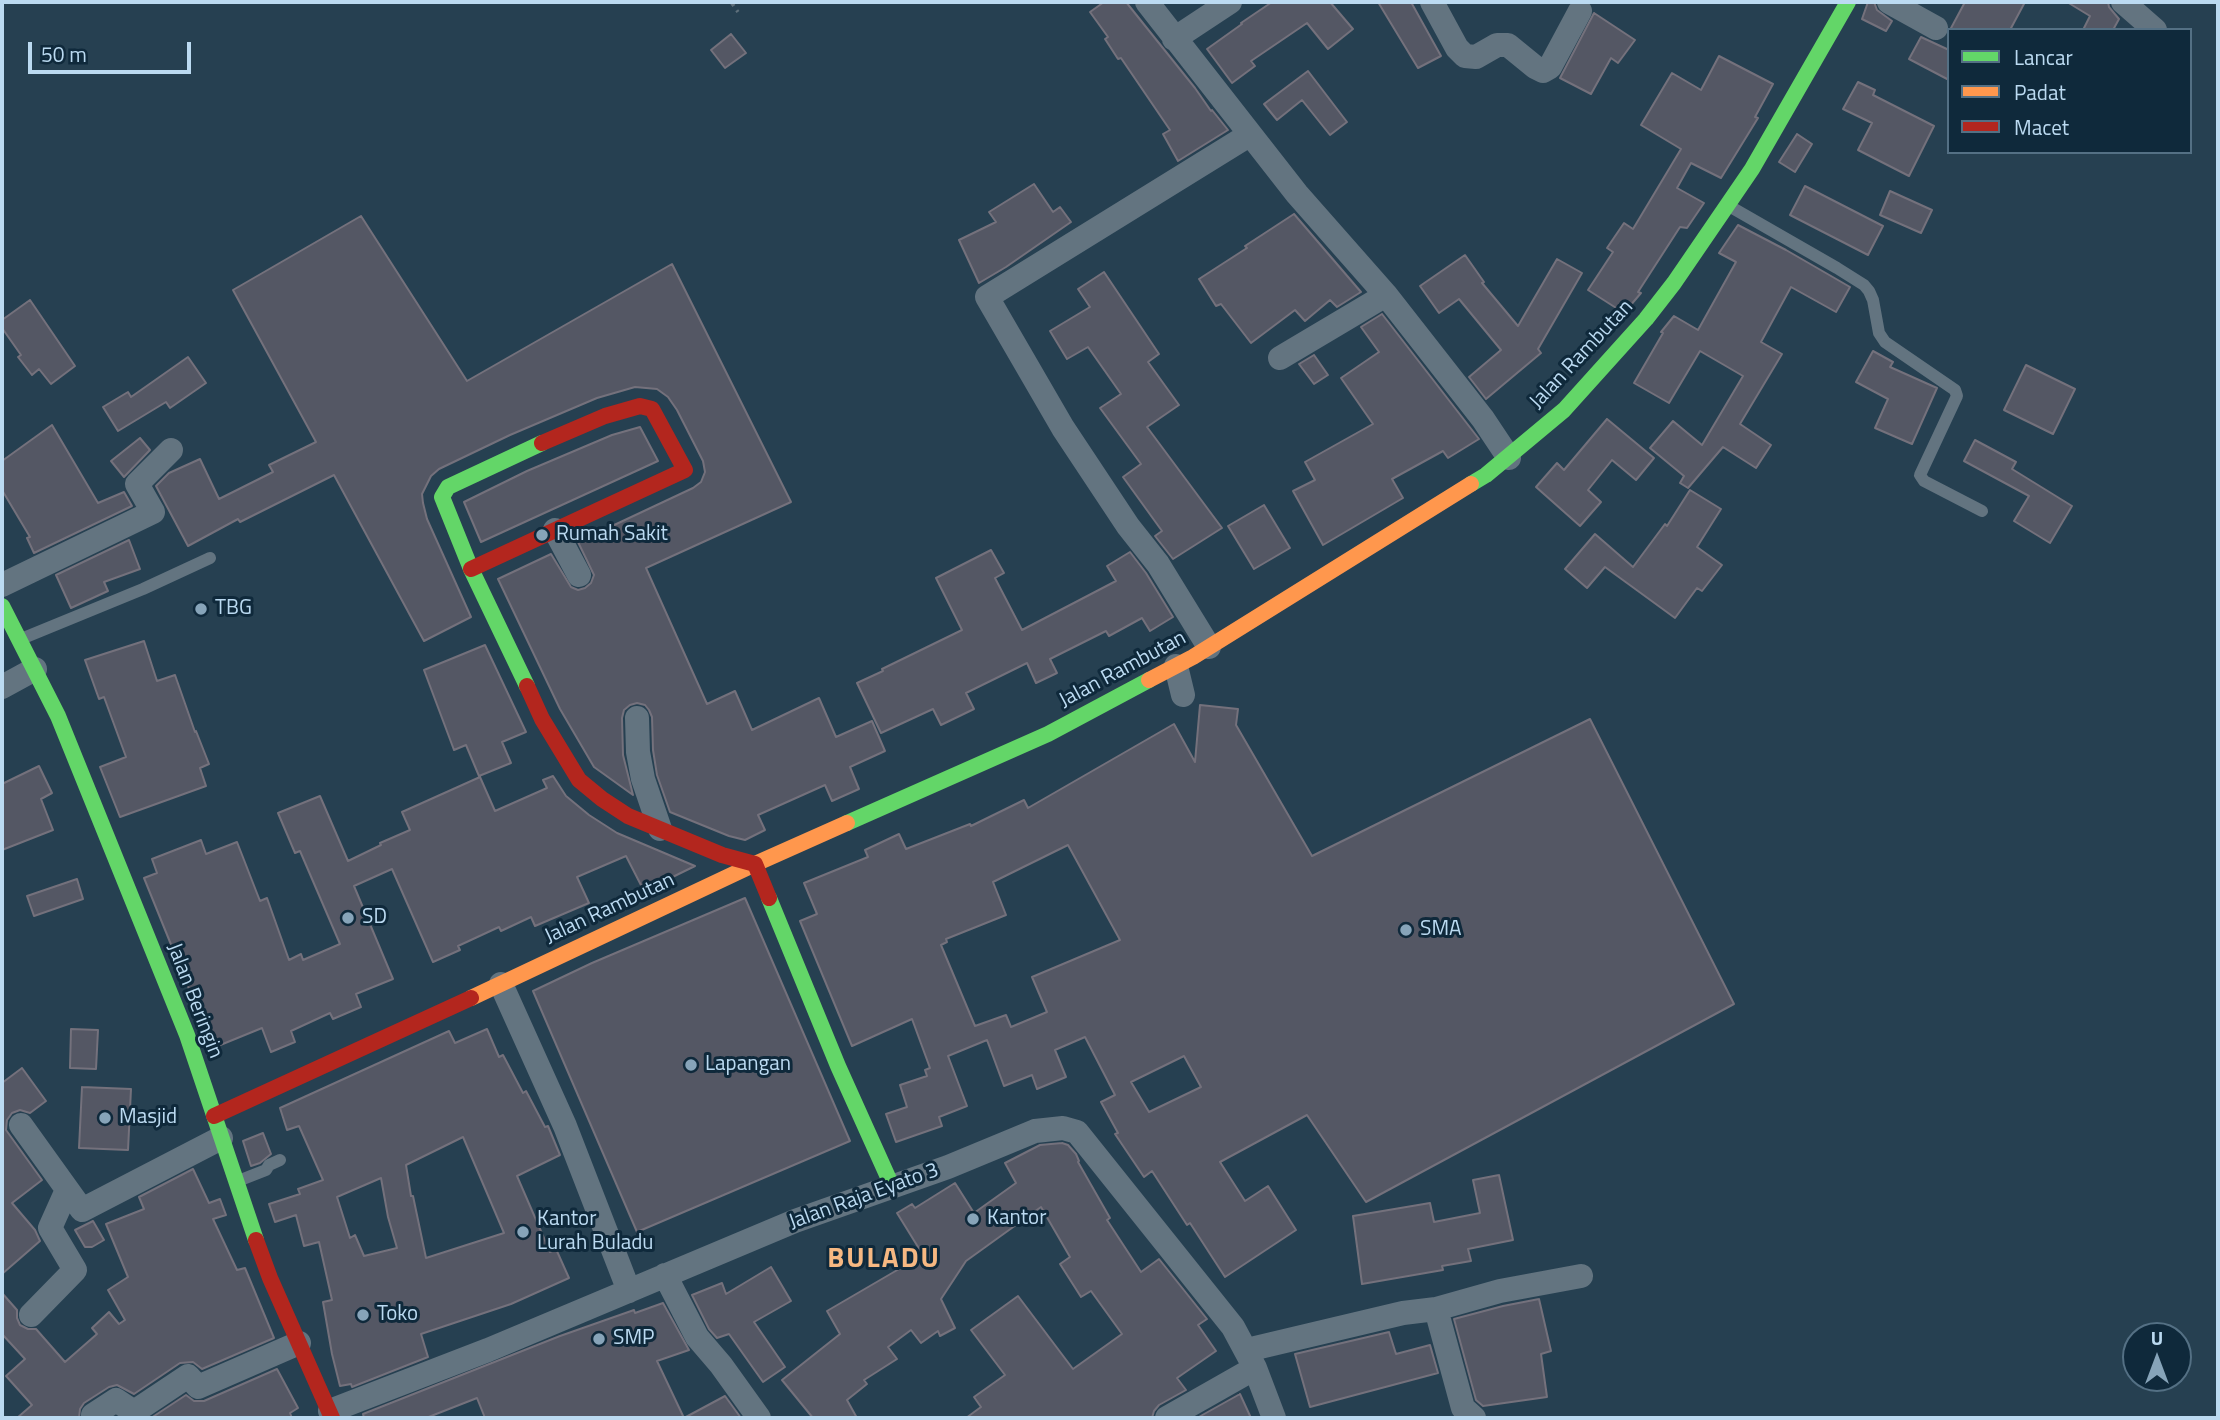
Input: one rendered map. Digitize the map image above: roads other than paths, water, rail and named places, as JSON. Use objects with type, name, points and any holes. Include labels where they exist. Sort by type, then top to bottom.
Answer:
[{"type":"street","points":[[1147,2],[1297,194],[1386,295],[1483,419],[1509,458]]},
{"type":"street","points":[[1174,39],[1230,2]]},
{"type":"street","points":[[1432,2],[1457,48],[1465,56],[1476,57],[1497,45],[1508,45],[1543,71],[1550,67],[1580,11]]},
{"type":"street","name":"Jalan Rambutan","points":[[217,1127],[501,984],[755,864],[1048,734],[1176,666],[1450,499],[1509,458],[1564,410],[1646,319],[1729,205],[1848,2]]},
{"type":"street","points":[[1889,2],[1936,28]]},
{"type":"street","points":[[2123,2],[2153,28]]},
{"type":"street","points":[[1209,646],[1158,564],[1128,526],[1063,428],[987,298],[1250,135]]},
{"type":"street","points":[[1280,358],[1386,295]]},
{"type":"street","points":[[471,569],[685,470],[652,409],[640,406],[606,416],[448,487],[442,497],[446,511],[471,569],[542,719],[579,780],[628,816],[722,855],[755,864],[838,1066],[892,1186]]},
{"type":"street","points":[[2,584],[153,512],[137,484],[171,450]]},
{"type":"street","points":[[555,530],[579,575]]},
{"type":"street","name":"Jalan Beringin","points":[[2,606],[58,716],[187,1035],[270,1278],[331,1415]]},
{"type":"street","points":[[1176,666],[1183,695]]},
{"type":"street","points":[[2,687],[35,668]]},
{"type":"street","points":[[637,718],[643,779],[660,829]]},
{"type":"street","points":[[501,984],[565,1126],[629,1291]]},
{"type":"street","points":[[21,1125],[82,1210],[217,1127]]},
{"type":"street","name":"Jalan Raja Eyato 3","points":[[331,1415],[795,1221],[948,1167],[1035,1131],[1063,1128],[1077,1132],[1233,1327],[1251,1359],[1274,1418]]},
{"type":"street","points":[[31,1315],[75,1270],[50,1228],[67,1190]]},
{"type":"street","points":[[665,1275],[697,1337],[759,1418]]},
{"type":"street","points":[[1167,1418],[1251,1359],[1403,1313],[1436,1309],[1500,1291],[1581,1276]]},
{"type":"street","points":[[1436,1309],[1463,1408],[1474,1418]]},
{"type":"street","points":[[93,1415],[116,1400],[134,1412],[188,1376],[198,1387],[299,1343]]},
{"type":"lane","points":[[1729,205],[1864,285],[1870,291],[1879,333],[1885,342],[1955,390],[1957,396],[1920,475],[1924,481],[1982,511]]},
{"type":"lane","points":[[20,639],[143,589],[210,558]]},
{"type":"lane","points":[[235,1182],[266,1170],[269,1165],[280,1160]]},
{"type":"place","name":"Rumah Sakit","points":[[542,535]]},
{"type":"place","name":"TBG","points":[[201,609]]},
{"type":"place","name":"SD","points":[[348,918]]},
{"type":"place","name":"SMA","points":[[1406,930]]},
{"type":"place","name":"Lapangan","points":[[691,1065]]},
{"type":"place","name":"Masjid","points":[[105,1118]]},
{"type":"place","name":"Kantor","points":[[973,1219]]},
{"type":"place","name":"Kantor Lurah Buladu","points":[[523,1232]]},
{"type":"place","name":"Toko","points":[[363,1315]]},
{"type":"place","name":"SMP","points":[[599,1339]]},
{"type":"district","name":"BULADU","points":[[884,1260]]}]
